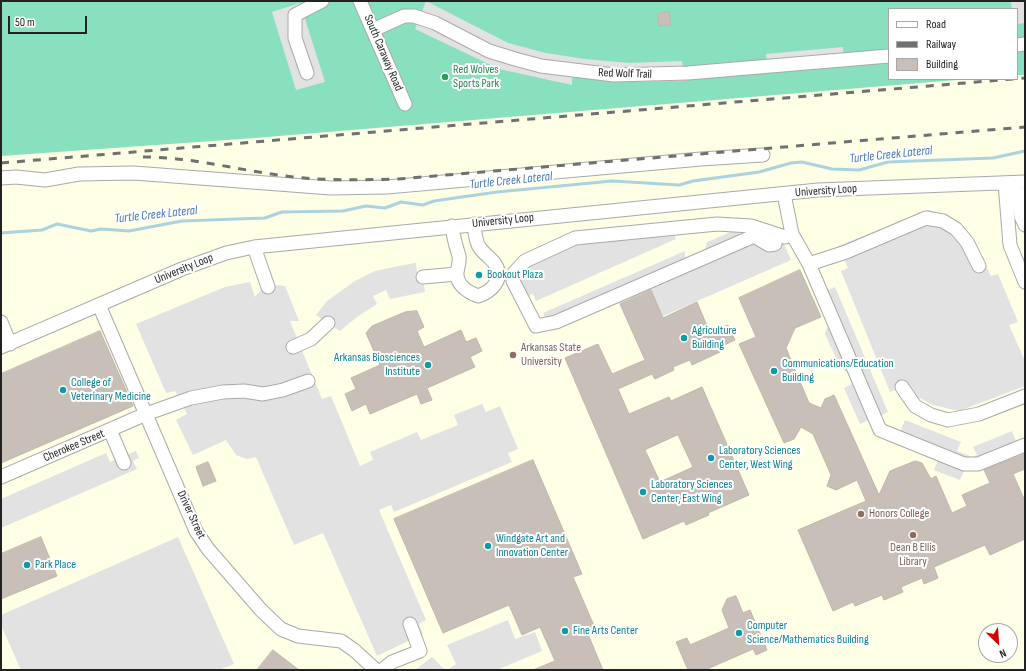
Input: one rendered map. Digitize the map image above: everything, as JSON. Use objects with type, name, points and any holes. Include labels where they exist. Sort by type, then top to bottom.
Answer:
[{"type":"street","points":[[307,73],[295,38],[295,15],[322,1]]},
{"type":"street","name":"South Caraway Road","points":[[360,1],[405,104]]},
{"type":"street","name":"Red Wolf Trail","points":[[373,30],[404,16],[414,16],[435,23],[489,51],[515,59],[541,66],[614,75],[688,74],[888,56]]},
{"type":"street","points":[[1,178],[16,177],[44,180],[79,174],[134,173],[331,188],[387,187],[693,159],[764,155]]},
{"type":"street","points":[[1016,183],[1021,216],[1025,225]]},
{"type":"street","points":[[1016,183],[1010,245],[1025,282]]},
{"type":"street","name":"University Loop","points":[[5,345],[182,269],[226,253],[254,247],[818,190],[1016,183]]},
{"type":"street","points":[[784,194],[784,238]]},
{"type":"street","points":[[809,264],[846,252],[926,218],[943,221],[956,229],[967,242],[980,266]]},
{"type":"street","points":[[452,226],[453,240],[459,258],[457,274],[461,285],[469,293],[478,296],[492,289],[497,281],[498,270],[495,264],[479,247],[474,224]]},
{"type":"street","points":[[755,232],[751,226],[717,224],[575,238],[525,261],[514,273],[513,281],[536,326],[556,322],[755,232],[784,238],[809,264],[880,430],[964,464],[978,464],[1025,445]]},
{"type":"street","points":[[254,247],[268,287]]},
{"type":"street","points":[[423,277],[457,274]]},
{"type":"street","name":"Driver Street","points":[[99,305],[198,536],[261,610],[282,629],[298,636],[341,642],[376,670]]},
{"type":"street","points":[[1,322],[5,345]]},
{"type":"street","points":[[293,347],[311,338],[328,323]]},
{"type":"street","name":"Cherokee Street","points":[[1,477],[146,414],[191,398],[223,392],[244,391],[263,394],[283,390],[308,381]]},
{"type":"street","points":[[902,387],[915,406],[931,415],[948,420],[979,414],[1025,396]]},
{"type":"street","points":[[110,430],[124,463]]},
{"type":"street","points":[[382,670],[392,662],[420,651],[410,624]]},
{"type":"shaded area","name":"Arkansas State University","points":[[1,1],[1025,1],[1025,670],[1,670]]},
{"type":"shaded area","points":[[426,1],[508,43],[546,53],[585,59],[629,63],[682,61],[685,81],[617,82],[572,77],[572,85],[499,69],[415,29]]},
{"type":"shaded area","points":[[1011,1],[1025,1],[1025,23],[1018,24],[1018,8],[1012,8]]},
{"type":"shaded area","points":[[300,3],[325,82],[296,90],[272,12]]},
{"type":"shaded area","points":[[843,47],[844,66],[768,73],[766,54]]},
{"type":"shaded area","points":[[928,210],[947,215],[961,225],[970,236],[991,276],[998,274],[1018,322],[1009,325],[1025,361],[1025,386],[959,411],[933,405],[918,397],[910,385],[890,392],[841,271],[848,268],[838,246]]},
{"type":"shaded area","points":[[670,226],[676,239],[536,301],[533,294],[523,298],[512,272],[574,235]]},
{"type":"shaded area","points":[[740,228],[739,237],[778,230],[791,260],[661,317],[648,287],[551,330],[543,313],[685,251],[685,259],[705,250],[707,242]]},
{"type":"shaded area","points":[[416,263],[417,272],[422,272],[425,292],[390,299],[386,290],[373,296],[377,304],[357,317],[340,331],[316,315],[327,301],[355,281],[375,271]]},
{"type":"shaded area","points":[[250,282],[255,297],[261,290],[274,285],[285,286],[299,321],[290,321],[322,399],[331,396],[360,466],[373,460],[370,452],[417,432],[421,440],[458,425],[454,415],[482,404],[486,412],[500,406],[518,449],[508,453],[512,462],[394,512],[391,505],[379,510],[426,620],[419,624],[423,634],[377,656],[323,533],[294,545],[256,457],[247,459],[236,455],[226,440],[193,455],[176,420],[187,414],[175,391],[166,393],[136,324],[225,287]]},
{"type":"shaded area","points":[[835,287],[888,412],[860,424],[844,388],[852,384],[847,372],[840,367],[825,334],[828,326],[815,296]]},
{"type":"shaded area","points":[[905,420],[961,442],[957,451],[972,457],[977,455],[973,447],[1012,431],[1019,449],[964,471],[960,480],[934,470],[939,457],[897,440]]},
{"type":"shaded area","points":[[136,451],[139,458],[133,461],[137,469],[1,528],[1,499],[106,453],[110,462]]},
{"type":"shaded area","points":[[178,537],[234,664],[219,670],[21,670],[1,625],[1,615]]},
{"type":"shaded area","points":[[508,620],[515,639],[535,632],[542,651],[497,670],[448,670],[456,664],[447,645]]},
{"type":"shaded area","points":[[432,657],[445,670],[415,670]]},
{"type":"green space","name":"Red Wolves Sports Park","points":[[1,1],[1025,1],[1025,75],[1018,75],[1018,8],[888,8],[888,80],[957,80],[255,138],[1,156]]},
{"type":"building","points":[[669,12],[671,25],[659,26],[658,14]]},
{"type":"building","name":"Dean B Ellis Library","points":[[800,270],[821,317],[795,328],[786,348],[809,403],[821,408],[825,399],[834,395],[879,495],[890,471],[915,461],[922,463],[931,479],[936,476],[952,513],[967,506],[962,495],[990,483],[984,470],[1025,454],[1025,469],[1013,474],[1025,501],[1025,539],[990,555],[985,545],[934,567],[938,578],[924,584],[922,578],[901,587],[903,592],[884,600],[882,595],[855,606],[853,602],[833,611],[798,530],[866,501],[857,480],[836,490],[827,486],[831,475],[813,434],[801,427],[794,439],[784,443],[739,344],[756,337],[739,298]]},
{"type":"building","points":[[651,290],[663,318],[697,302],[710,333],[728,325],[735,340],[718,348],[720,352],[692,365],[690,360],[673,367],[674,370],[655,379],[652,374],[618,389],[629,414],[669,397],[671,401],[702,387],[749,495],[708,513],[709,515],[686,525],[684,521],[643,539],[565,358],[598,344],[612,374],[645,360],[620,304]],"holes":[[[678,435],[693,467],[660,482],[645,450]]]},
{"type":"building","name":"Arkansas Biosciences Institute","points":[[417,311],[424,327],[417,331],[424,347],[461,330],[466,342],[476,338],[482,351],[470,357],[475,367],[427,388],[432,400],[421,404],[417,394],[370,414],[366,404],[352,411],[345,394],[356,389],[351,378],[380,365],[366,333],[372,326],[405,312]]},
{"type":"building","name":"College of Veterinary Medicine","points":[[100,331],[133,406],[1,463],[1,374]]},
{"type":"building","name":"Windgate Art and Innovation Center","points":[[533,460],[582,574],[573,577],[595,628],[587,632],[603,670],[533,670],[555,661],[540,627],[522,635],[509,605],[443,633],[394,519]]},
{"type":"building","points":[[208,462],[216,481],[203,486],[196,467]]},
{"type":"building","name":"Park Place","points":[[41,537],[57,576],[1,599],[1,554]]},
{"type":"building","name":"Computer Science/Mathematics Building","points":[[736,596],[743,613],[750,610],[767,650],[756,655],[753,649],[705,670],[688,670],[676,642],[687,638],[690,645],[729,628],[722,610],[727,599]]},
{"type":"building","points":[[273,650],[299,670],[257,670]]},
{"type":"waterway","name":"Turtle Creek Lateral","points":[[1,233],[42,230],[57,224],[91,231],[101,229],[129,231],[182,221],[265,218],[282,212],[343,211],[366,206],[385,208],[401,202],[423,205],[434,201],[497,192],[612,181],[679,185],[693,181],[759,172],[791,163],[802,162],[832,169],[859,170],[888,162],[993,158],[1025,151]]},
{"type":"railway","points":[[1018,79],[1025,78]]},
{"type":"railway","points":[[1,163],[1001,80]]},
{"type":"railway","points":[[143,157],[197,161],[299,178],[342,180],[398,179],[1025,127]]},
{"type":"place","name":"Red Wolves Sports Park","points":[[445,77]]},
{"type":"place","name":"Bookout Plaza","points":[[479,275]]},
{"type":"place","name":"Agriculture Building","points":[[684,338]]},
{"type":"place","name":"Arkansas State University","points":[[513,355]]},
{"type":"place","name":"Arkansas Biosciences Institute","points":[[428,365]]},
{"type":"place","name":"Communications/Education Building","points":[[774,371]]},
{"type":"place","name":"College of Veterinary Medicine","points":[[63,390]]},
{"type":"place","name":"Laboratory Sciences Center, West Wing","points":[[711,458]]},
{"type":"place","name":"Laboratory Sciences Center, East Wing","points":[[643,492]]},
{"type":"place","name":"Honors College","points":[[861,514]]},
{"type":"place","name":"Dean B Ellis Library","points":[[913,535]]},
{"type":"place","name":"Windgate Art and Innovation Center","points":[[488,546]]},
{"type":"place","name":"Park Place","points":[[27,565]]},
{"type":"place","name":"Fine Arts Center","points":[[565,631]]},
{"type":"place","name":"Computer Science/Mathematics Building","points":[[739,633]]}]
